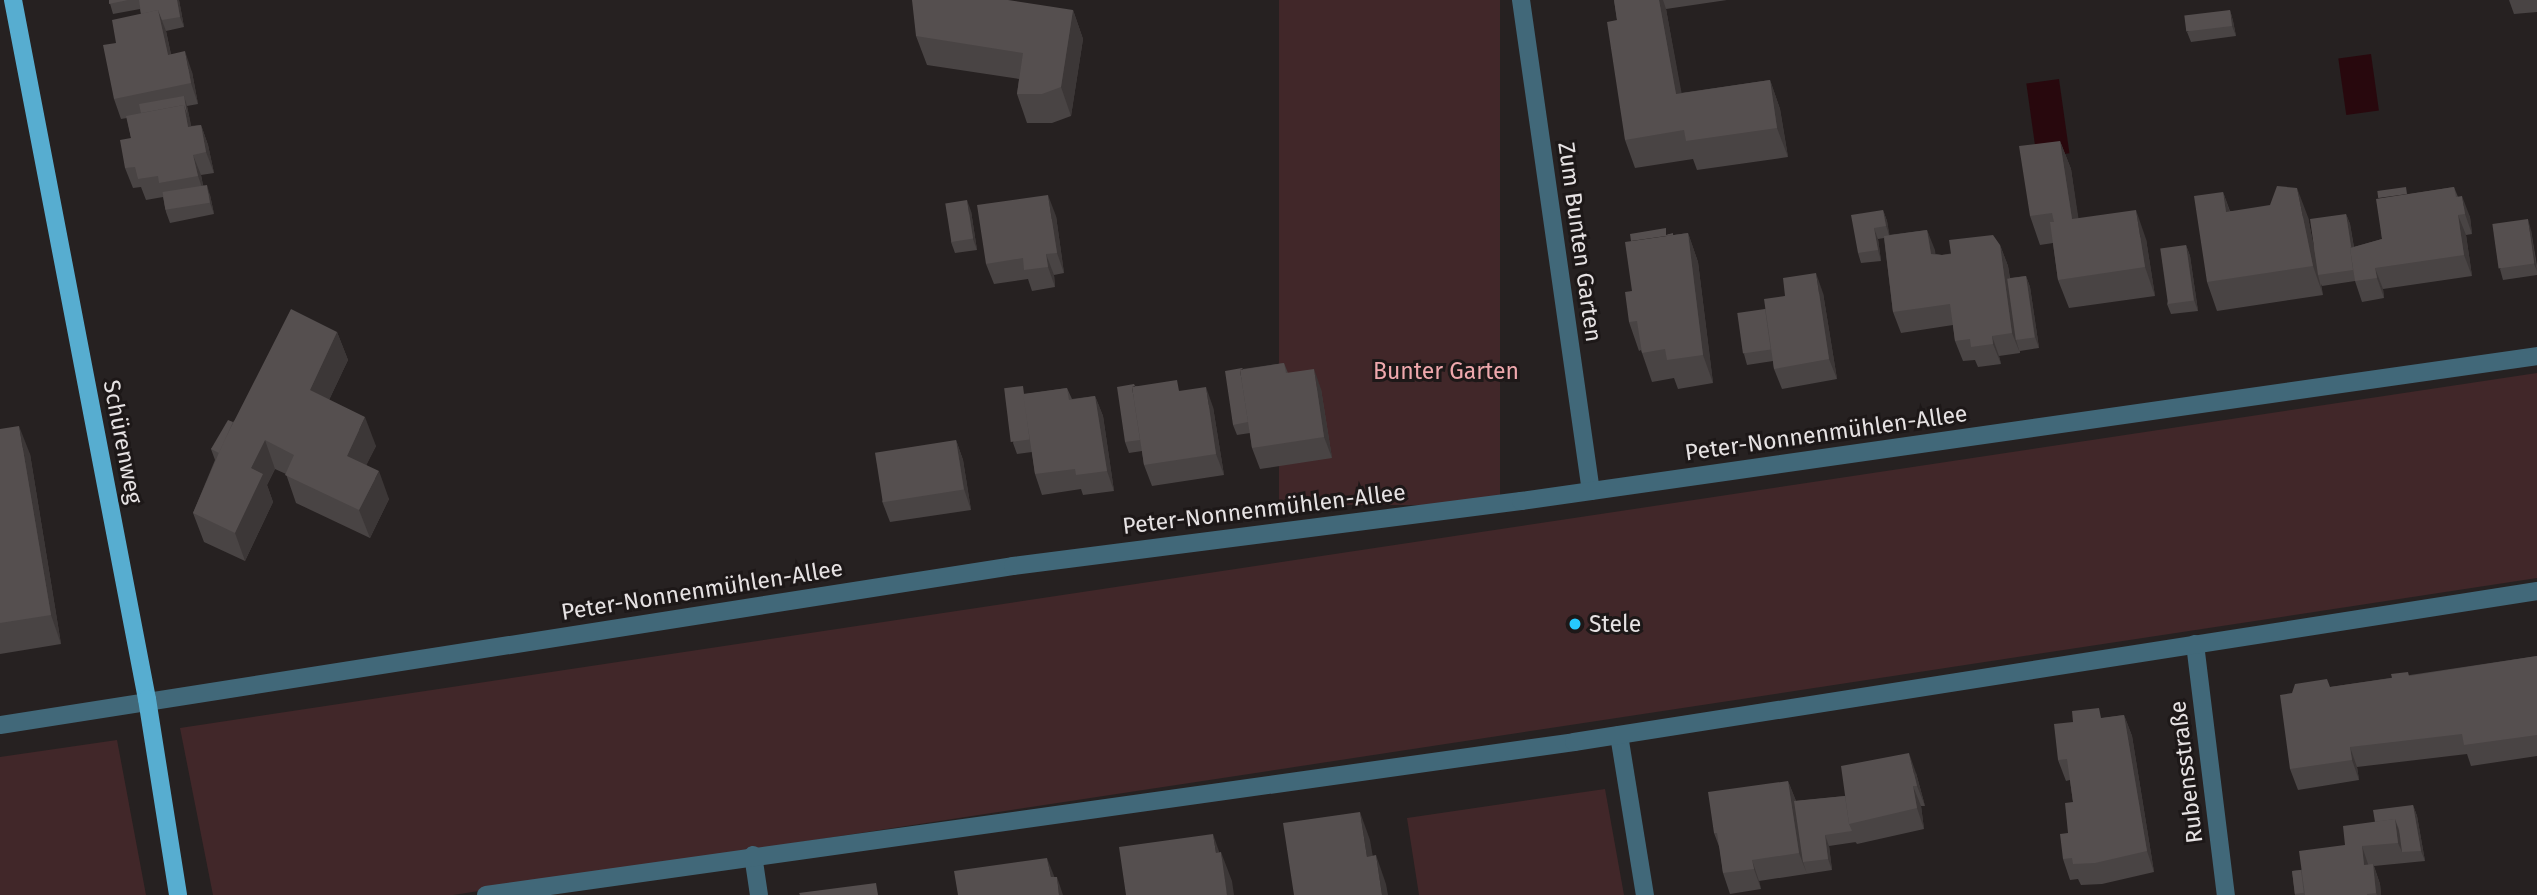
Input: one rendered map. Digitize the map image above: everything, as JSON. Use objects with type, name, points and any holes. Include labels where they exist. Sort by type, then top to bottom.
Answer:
[{"type":"main road","name":"Schürenweg","points":[[13,0],[147,699],[178,895]]},
{"type":"street","name":"Zum Bunten Garten","points":[[1521,0],[1591,491]]},
{"type":"street","name":"Peter-Nonnenmühlen-Allee","points":[[0,725],[147,699],[1013,566],[1591,491],[2537,356]]},
{"type":"street","points":[[486,895],[753,855],[1619,735],[2537,591]]},
{"type":"street","name":"Rubensstraße","points":[[2196,644],[2226,895]]},
{"type":"street","points":[[1619,735],[1645,895]]},
{"type":"street","points":[[753,855],[759,895]]},
{"type":"green space","name":"Bunter Garten","points":[[1279,0],[1500,0],[1500,505],[1279,505]]},
{"type":"green space","points":[[2537,373],[2537,578],[453,895],[213,895],[180,728]]},
{"type":"green space","points":[[117,740],[146,895],[0,895],[0,757]]},
{"type":"green space","points":[[1605,789],[1624,895],[1419,895],[1407,818]]},
{"type":"shaded area","points":[[2371,54],[2379,110],[2346,115],[2338,59]]},
{"type":"shaded area","points":[[2059,79],[2069,153],[2037,158],[2026,84]]},
{"type":"building","points":[[109,0],[128,0],[109,4]]},
{"type":"building","points":[[139,0],[177,0],[180,17],[162,20],[158,10],[141,14]]},
{"type":"building","points":[[912,0],[1008,0],[1073,10],[1061,87],[1042,94],[1017,94],[1023,53],[916,36]]},
{"type":"building","points":[[1614,0],[1659,0],[1676,94],[1770,80],[1777,128],[1686,141],[1684,130],[1625,140],[1607,22],[1617,20]]},
{"type":"building","points":[[158,10],[168,55],[185,51],[191,83],[114,99],[103,45],[116,43],[112,20]]},
{"type":"building","points":[[2230,10],[2232,26],[2186,31],[2184,16]]},
{"type":"building","points":[[184,96],[187,114],[184,105],[141,113],[139,104]]},
{"type":"building","points":[[184,105],[188,127],[201,125],[206,152],[193,155],[198,176],[159,183],[158,176],[138,179],[135,167],[125,168],[120,140],[131,138],[126,116]]},
{"type":"building","points":[[2060,141],[2072,219],[2136,210],[2145,267],[2058,280],[2050,222],[2054,222],[2052,213],[2030,216],[2019,146]]},
{"type":"building","points":[[207,185],[210,203],[165,210],[163,192]]},
{"type":"building","points":[[2277,186],[2297,188],[2313,266],[2207,282],[2194,196],[2223,192],[2226,212],[2270,205]]},
{"type":"building","points":[[2406,187],[2407,194],[2378,198],[2377,191]]},
{"type":"building","points":[[2454,187],[2456,197],[2462,196],[2465,214],[2458,215],[2464,255],[2375,268],[2377,278],[2355,281],[2350,248],[2382,239],[2376,199]]},
{"type":"building","points":[[1048,195],[1057,253],[1046,254],[1048,267],[1024,270],[1023,258],[986,264],[977,205]]},
{"type":"building","points":[[967,200],[973,239],[951,242],[945,203]]},
{"type":"building","points":[[1883,210],[1886,226],[1874,228],[1878,250],[1858,253],[1851,215]]},
{"type":"building","points":[[2346,214],[2353,270],[2318,275],[2310,219]]},
{"type":"building","points":[[2528,219],[2534,264],[2499,269],[2492,224]]},
{"type":"building","points":[[1666,228],[1666,235],[1673,235],[1631,241],[1630,234]]},
{"type":"building","points":[[1927,230],[1931,254],[1942,255],[1951,254],[1949,240],[1993,235],[2000,245],[2012,333],[1992,336],[1993,344],[1971,347],[1970,339],[1955,341],[1950,304],[1893,312],[1884,236]]},
{"type":"building","points":[[1688,233],[1703,355],[1667,360],[1665,349],[1642,353],[1637,321],[1629,322],[1625,292],[1632,291],[1625,242]]},
{"type":"building","points":[[2186,245],[2194,300],[2168,304],[2160,249]]},
{"type":"building","points":[[1816,273],[1829,359],[1774,369],[1764,299],[1785,296],[1783,278]]},
{"type":"building","points":[[2026,276],[2035,337],[2016,340],[2007,279]]},
{"type":"building","points":[[291,309],[337,332],[310,390],[365,417],[347,456],[379,471],[359,510],[285,475],[294,455],[265,440],[251,468],[263,474],[235,533],[193,513],[224,441]]},
{"type":"building","points":[[1765,309],[1771,350],[1743,353],[1737,313]]},
{"type":"building","points":[[1284,363],[1286,373],[1314,369],[1324,437],[1252,448],[1240,370]]},
{"type":"building","points":[[1242,368],[1240,370],[1248,422],[1233,425],[1225,371]]},
{"type":"building","points":[[1177,380],[1179,391],[1206,387],[1216,454],[1144,465],[1132,387]]},
{"type":"building","points":[[1134,384],[1132,387],[1140,440],[1125,442],[1117,387]]},
{"type":"building","points":[[1023,386],[1030,440],[1011,442],[1004,388]]},
{"type":"building","points":[[1067,388],[1069,400],[1095,396],[1107,471],[1076,475],[1075,469],[1035,474],[1023,394]]},
{"type":"building","points":[[228,420],[233,422],[219,453],[211,449]]},
{"type":"building","points":[[19,426],[51,615],[0,623],[0,429]]},
{"type":"building","points":[[956,440],[964,489],[883,502],[875,453]]},
{"type":"building","points":[[2537,656],[2537,735],[2464,745],[2462,734],[2350,747],[2352,760],[2290,769],[2280,695],[2292,693],[2295,684],[2327,679],[2330,687],[2392,678],[2391,674],[2408,672],[2409,676]]},
{"type":"building","points":[[2099,708],[2101,718],[2124,715],[2147,851],[2095,863],[2073,864],[2072,858],[2063,859],[2060,834],[2068,833],[2065,803],[2073,802],[2067,759],[2058,760],[2054,724],[2073,722],[2072,711]]},
{"type":"building","points":[[1909,753],[1917,786],[1913,786],[1917,808],[1849,824],[1841,766]]},
{"type":"building","points":[[1788,781],[1799,853],[1752,860],[1754,869],[1723,873],[1708,792]]},
{"type":"building","points":[[1845,796],[1852,831],[1825,835],[1828,859],[1803,862],[1794,801]]},
{"type":"building","points":[[2413,805],[2421,851],[2402,852],[2395,819],[2375,822],[2373,810]]},
{"type":"building","points":[[1360,812],[1367,857],[1376,855],[1382,895],[1294,895],[1283,823]]},
{"type":"building","points":[[2395,819],[2398,843],[2362,846],[2364,865],[2373,864],[2376,893],[2305,895],[2299,851],[2345,845],[2343,826]]},
{"type":"building","points":[[1213,834],[1216,853],[1221,852],[1227,895],[1126,895],[1119,847]]},
{"type":"building","points":[[1047,858],[1051,877],[1057,877],[1059,895],[958,895],[954,871]]},
{"type":"building","points":[[2301,870],[2304,893],[2295,894],[2292,871]]},
{"type":"building","points":[[876,883],[878,895],[799,893]]},
{"type":"place","name":"Stele","points":[[1575,624]]}]
